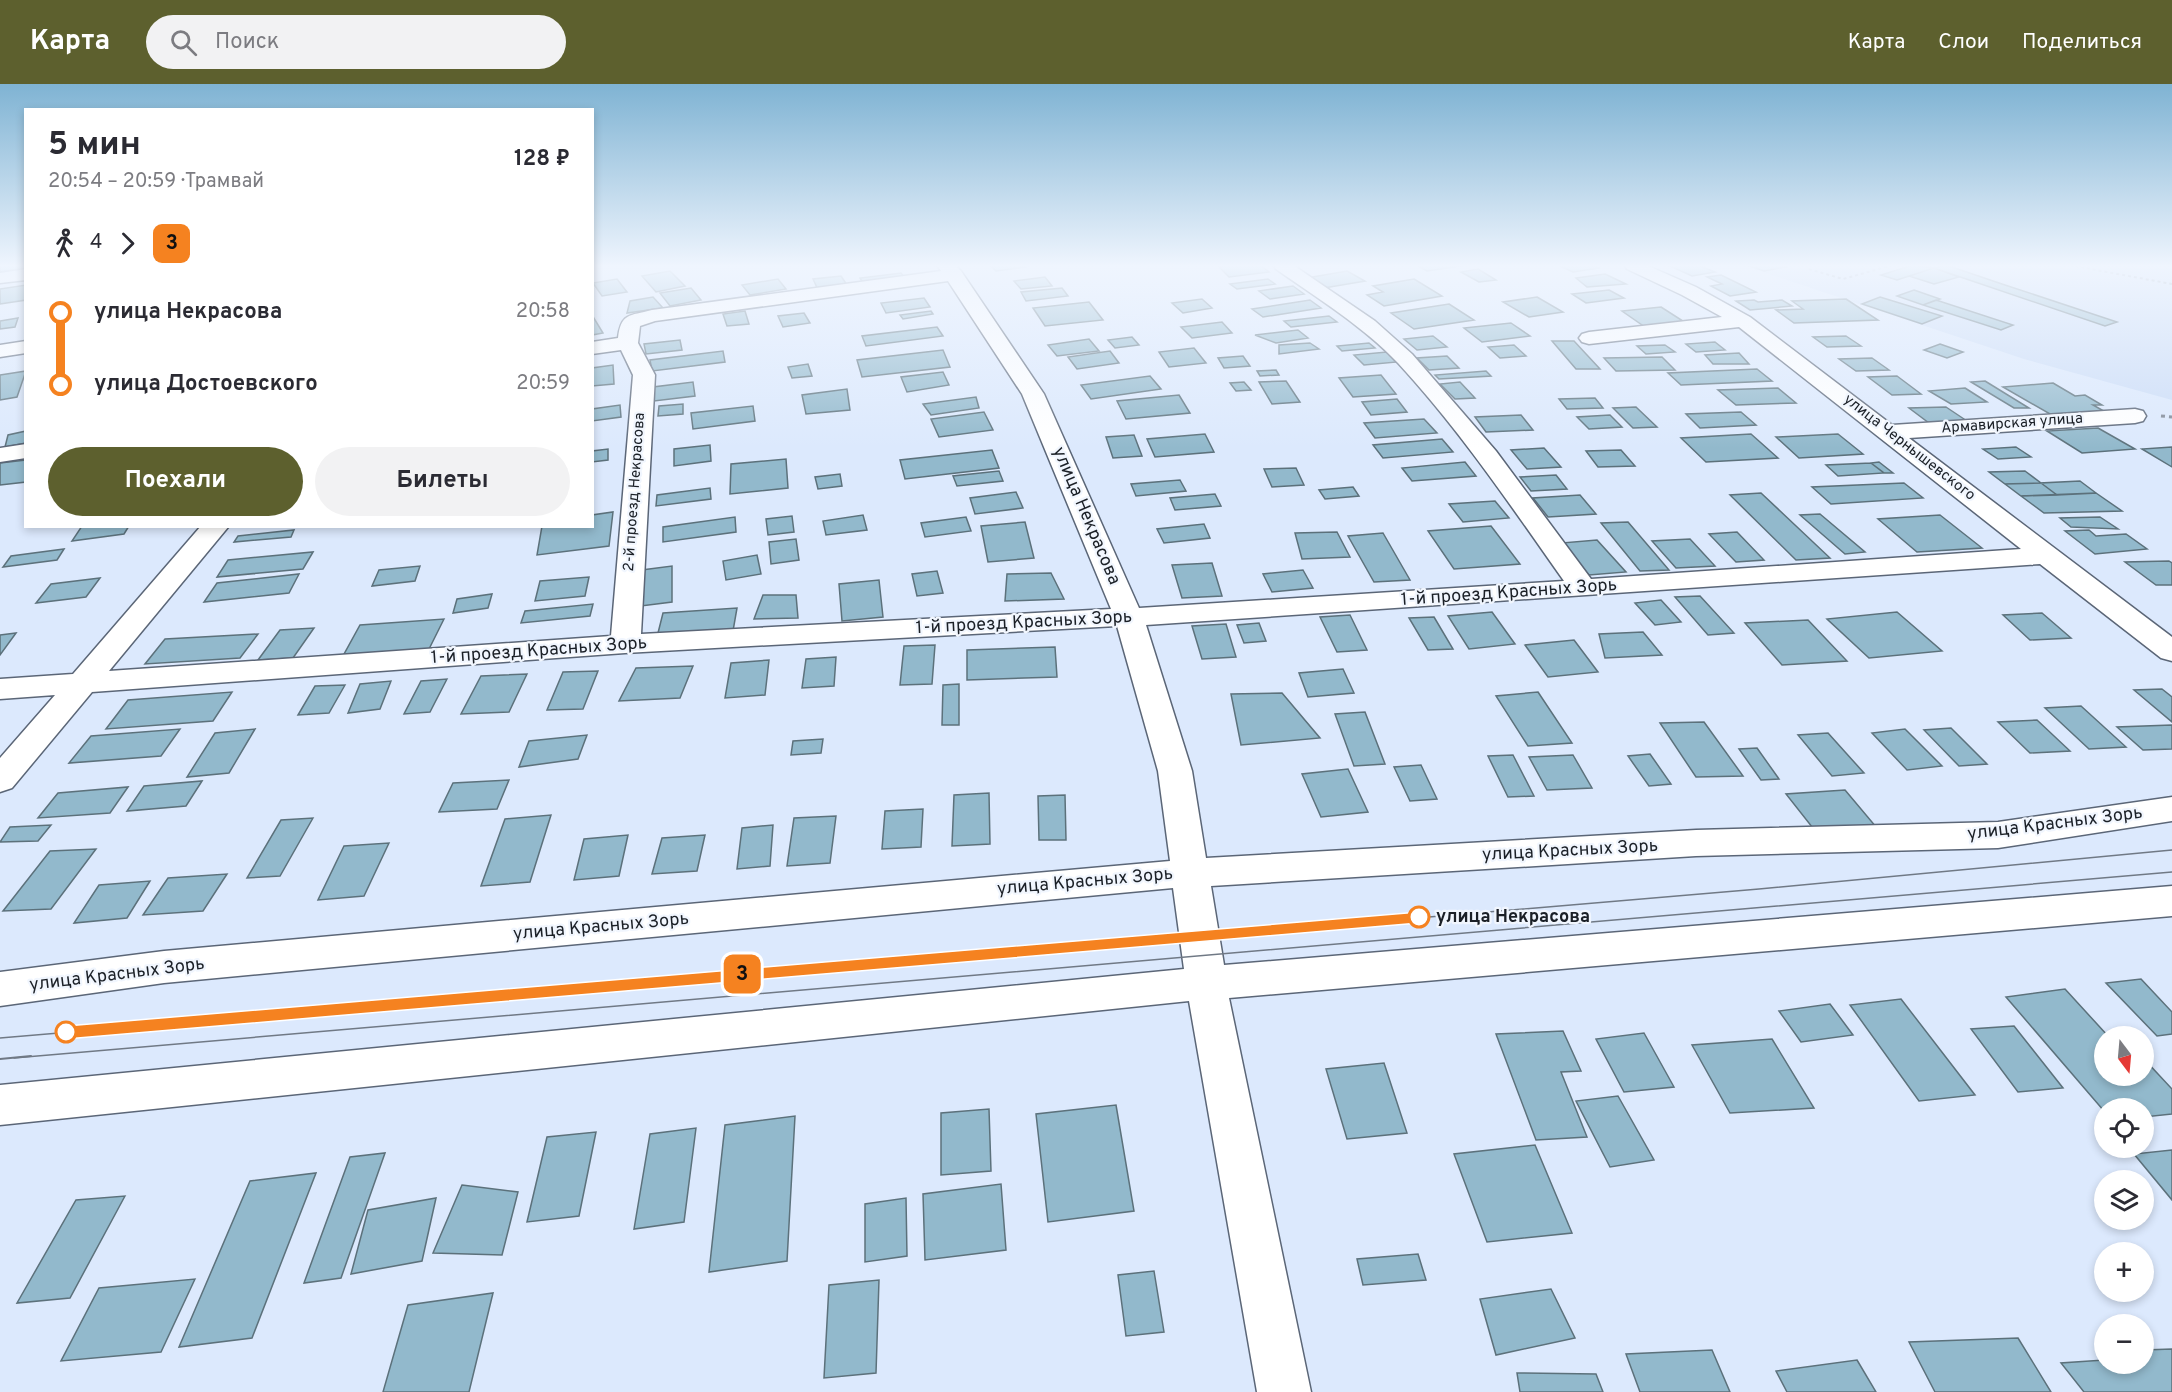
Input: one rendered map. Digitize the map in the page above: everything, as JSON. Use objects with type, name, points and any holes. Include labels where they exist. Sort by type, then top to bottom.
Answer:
[{"type":"street","points":[[594,348],[628,343],[630,326]]},
{"type":"street","name":"улица Некрасова","points":[[988,326],[1033,394],[1129,617],[1174,771],[1206,982],[1284,1392]]},
{"type":"street","points":[[1370,326],[1406,358],[1488,456],[1583,588]]},
{"type":"street","points":[[1589,338],[1697,326]]},
{"type":"street","name":"улица Чернышевского","points":[[1750,326],[2172,652]]},
{"type":"street","name":"2-й проезд Некрасова","points":[[625,644],[644,375],[628,343]]},
{"type":"street","points":[[0,351],[24,347]]},
{"type":"street","name":"Армавирская улица","points":[[1889,432],[2135,416]]},
{"type":"street","points":[[0,455],[24,451]]},
{"type":"street","points":[[0,780],[214,528]]},
{"type":"street","name":"1-й проезд Красных Зорь","points":[[0,688],[625,644],[1129,617],[2048,555]]},
{"type":"street","name":"улица Красных Зорь","points":[[0,989],[164,968],[1190,873],[1696,843],[1998,835],[2172,809]]},
{"type":"street","points":[[0,1105],[1206,982],[2172,901]]},
{"type":"shaded area","points":[[1925,326],[2172,326],[2172,400],[2024,359]]},
{"type":"building","points":[[0,326],[15,326],[15,327],[0,329]]},
{"type":"building","points":[[594,326],[599,326],[603,333],[594,335]]},
{"type":"building","points":[[1226,326],[1232,333],[1192,338],[1181,327]]},
{"type":"building","points":[[1410,326],[1434,326],[1414,329]]},
{"type":"building","points":[[1515,326],[1530,336],[1482,342],[1464,328]]},
{"type":"building","points":[[1989,326],[2011,326],[2001,330]]},
{"type":"building","points":[[937,327],[943,336],[866,346],[862,336]]},
{"type":"building","points":[[1298,330],[1308,338],[1276,343],[1255,335]]},
{"type":"building","points":[[1433,336],[1447,347],[1417,350],[1404,339]]},
{"type":"building","points":[[1846,336],[1861,346],[1827,347],[1813,337]]},
{"type":"building","points":[[1132,337],[1139,345],[1115,348],[1108,340]]},
{"type":"building","points":[[1089,339],[1099,351],[1057,356],[1048,345]]},
{"type":"building","points":[[680,340],[682,350],[646,354],[644,344]]},
{"type":"building","points":[[1552,341],[1574,341],[1600,369],[1576,369]]},
{"type":"building","points":[[1715,342],[1725,350],[1696,352],[1686,344]]},
{"type":"building","points":[[1310,343],[1319,349],[1279,354],[1279,345]]},
{"type":"building","points":[[1369,343],[1375,348],[1342,351],[1337,346]]},
{"type":"building","points":[[1940,344],[1963,352],[1947,358],[1924,350]]},
{"type":"building","points":[[1514,345],[1526,356],[1500,358],[1488,347]]},
{"type":"building","points":[[1665,345],[1675,352],[1646,354],[1637,346]]},
{"type":"building","points":[[1194,348],[1206,363],[1169,367],[1159,352]]},
{"type":"building","points":[[943,350],[950,367],[862,377],[857,360]]},
{"type":"building","points":[[723,351],[725,362],[652,371],[650,360]]},
{"type":"building","points":[[1110,351],[1119,363],[1077,369],[1068,357]]},
{"type":"building","points":[[1387,352],[1397,362],[1364,365],[1354,355]]},
{"type":"building","points":[[1739,353],[1749,364],[1713,364],[1705,355]]},
{"type":"building","points":[[1243,356],[1250,366],[1224,368],[1218,358]]},
{"type":"building","points":[[1447,356],[1459,368],[1429,370],[1417,358]]},
{"type":"building","points":[[1662,357],[1675,370],[1616,371],[1604,358]]},
{"type":"building","points":[[1872,358],[1889,370],[1856,371],[1839,359]]},
{"type":"building","points":[[808,364],[812,376],[792,378],[788,367]]},
{"type":"building","points":[[613,365],[614,384],[594,386],[594,368]]},
{"type":"building","points":[[1757,369],[1772,381],[1681,385],[1668,373]]},
{"type":"building","points":[[1276,370],[1279,375],[1260,376],[1257,371]]},
{"type":"building","points":[[24,371],[17,397],[0,400],[0,375]]},
{"type":"building","points":[[1486,371],[1491,376],[1439,379],[1435,375]]},
{"type":"building","points":[[943,372],[949,385],[907,392],[901,377]]},
{"type":"building","points":[[1381,375],[1396,394],[1353,397],[1339,378]]},
{"type":"building","points":[[1150,376],[1161,389],[1091,399],[1081,385]]},
{"type":"building","points":[[1897,376],[1921,394],[1892,395],[1868,377]]},
{"type":"building","points":[[1286,381],[1300,402],[1272,404],[1259,382]]},
{"type":"building","points":[[1985,381],[2029,408],[2014,408],[1971,382]]},
{"type":"building","points":[[693,382],[695,396],[654,401],[653,387]]},
{"type":"building","points":[[1244,382],[1251,390],[1236,391],[1230,383]]},
{"type":"building","points":[[1460,382],[1475,398],[1455,399],[1440,384]]},
{"type":"building","points":[[2053,383],[2075,396],[2085,395],[2102,405],[2093,405],[2109,414],[2057,418],[2003,387]]},
{"type":"building","points":[[1778,388],[1796,403],[1736,405],[1718,390]]},
{"type":"building","points":[[1965,388],[1987,402],[1951,404],[1929,391]]},
{"type":"building","points":[[847,389],[850,410],[806,414],[802,395]]},
{"type":"building","points":[[1179,395],[1190,413],[1126,419],[1117,401]]},
{"type":"building","points":[[976,397],[979,408],[931,415],[923,404]]},
{"type":"building","points":[[1595,398],[1603,408],[1567,409],[1559,399]]},
{"type":"building","points":[[1397,399],[1407,412],[1371,415],[1362,402]]},
{"type":"building","points":[[683,404],[683,414],[658,416],[659,406]]},
{"type":"building","points":[[620,405],[621,417],[594,421],[594,409]]},
{"type":"building","points":[[753,406],[755,421],[693,429],[691,413]]},
{"type":"building","points":[[1636,407],[1657,427],[1633,428],[1613,408]]},
{"type":"building","points":[[1946,407],[1967,421],[1929,423],[1909,408]]},
{"type":"building","points":[[984,412],[993,430],[939,437],[931,419]]},
{"type":"building","points":[[1741,412],[1756,425],[1700,428],[1686,414]]},
{"type":"building","points":[[1521,415],[1533,430],[1486,432],[1475,417]]},
{"type":"building","points":[[1610,415],[1622,427],[1589,429],[1577,417]]},
{"type":"building","points":[[1424,419],[1437,433],[1375,438],[1364,423]]},
{"type":"building","points":[[2098,428],[2135,449],[2082,453],[2047,431]]},
{"type":"building","points":[[24,431],[24,443],[5,447],[8,435]]},
{"type":"building","points":[[1205,434],[1214,452],[1155,457],[1147,439]]},
{"type":"building","points":[[1751,434],[1778,458],[1706,462],[1681,438]]},
{"type":"building","points":[[1838,434],[1863,454],[1799,458],[1776,437]]},
{"type":"building","points":[[1134,435],[1142,456],[1113,458],[1106,437]]},
{"type":"building","points":[[1442,439],[1453,452],[1383,458],[1373,445]]},
{"type":"building","points":[[710,445],[711,461],[674,466],[674,449]]},
{"type":"building","points":[[2016,447],[2031,457],[1998,459],[1983,449]]},
{"type":"building","points":[[2172,447],[2172,467],[2142,449]]},
{"type":"building","points":[[1544,448],[1561,467],[1527,469],[1511,450]]},
{"type":"building","points":[[608,449],[608,460],[594,462],[594,451]]},
{"type":"building","points":[[992,450],[999,468],[905,479],[900,460]]},
{"type":"building","points":[[1621,450],[1635,466],[1598,467],[1586,451]]},
{"type":"building","points":[[786,459],[788,488],[730,494],[731,464]]},
{"type":"building","points":[[24,460],[24,482],[0,485],[0,463]]},
{"type":"building","points":[[1465,462],[1476,476],[1412,481],[1402,468]]},
{"type":"building","points":[[1879,462],[1893,473],[1884,473],[1871,463]]},
{"type":"building","points":[[1871,463],[1884,473],[1838,476],[1826,465]]},
{"type":"building","points":[[1296,468],[1304,485],[1272,487],[1264,469]]},
{"type":"building","points":[[999,471],[1003,481],[957,486],[953,476]]},
{"type":"building","points":[[2025,471],[2041,483],[2005,484],[1989,472]]},
{"type":"building","points":[[840,474],[842,486],[818,489],[815,477]]},
{"type":"building","points":[[1556,475],[1567,489],[1531,491],[1520,477]]},
{"type":"building","points":[[1180,480],[1186,491],[1136,496],[1131,484]]},
{"type":"building","points":[[2080,481],[2096,493],[2057,495],[2041,483]]},
{"type":"building","points":[[1904,483],[1923,498],[1831,504],[1812,487]]},
{"type":"building","points":[[2041,483],[2057,495],[2021,496],[2005,484]]},
{"type":"building","points":[[1353,487],[1359,496],[1325,499],[1319,490]]},
{"type":"building","points":[[710,488],[711,499],[656,506],[657,495]]},
{"type":"building","points":[[1016,492],[1023,508],[975,514],[970,498]]},
{"type":"building","points":[[1761,493],[1830,558],[1796,560],[1730,495]]},
{"type":"building","points":[[2096,493],[2122,511],[2044,513],[2021,496]]},
{"type":"building","points":[[1215,494],[1221,506],[1175,510],[1170,498]]},
{"type":"building","points":[[1580,495],[1596,514],[1548,517],[1533,498]]},
{"type":"building","points":[[1495,501],[1509,518],[1463,522],[1449,504]]},
{"type":"building","points":[[613,512],[609,546],[537,555],[542,528],[594,528],[594,515]]},
{"type":"building","points":[[1820,514],[1865,552],[1845,554],[1800,515]]},
{"type":"building","points":[[863,515],[867,530],[826,535],[823,521]]},
{"type":"building","points":[[1940,515],[1982,548],[1917,552],[1878,519]]},
{"type":"building","points":[[792,516],[794,532],[768,535],[766,519]]},
{"type":"building","points":[[735,517],[736,532],[663,542],[663,527]]},
{"type":"building","points":[[966,517],[971,531],[925,537],[921,523]]},
{"type":"building","points":[[2100,517],[2118,529],[2071,527],[2060,518]]},
{"type":"building","points":[[1025,522],[1034,558],[988,562],[981,526]]},
{"type":"building","points":[[1628,522],[1669,570],[1640,571],[1601,523]]},
{"type":"building","points":[[1204,524],[1210,538],[1164,543],[1157,529]]},
{"type":"building","points":[[1491,526],[1520,564],[1454,569],[1428,531]]},
{"type":"building","points":[[81,528],[128,528],[124,534],[72,541]]},
{"type":"building","points":[[294,530],[291,537],[234,542],[238,536]]},
{"type":"building","points":[[2089,530],[2096,536],[2126,534],[2147,549],[2095,554],[2065,531]]},
{"type":"building","points":[[1337,532],[1350,557],[1302,559],[1295,533]]},
{"type":"building","points":[[1737,532],[1764,560],[1736,562],[1709,534]]},
{"type":"building","points":[[1383,533],[1410,580],[1374,582],[1348,536]]},
{"type":"building","points":[[796,539],[799,560],[771,564],[769,542]]},
{"type":"building","points":[[1690,539],[1715,566],[1676,568],[1652,541]]},
{"type":"building","points":[[1597,540],[1626,572],[1589,575],[1561,543]]},
{"type":"building","points":[[64,549],[57,560],[3,567],[11,556]]},
{"type":"building","points":[[313,552],[303,569],[217,577],[228,560]]},
{"type":"building","points":[[757,555],[761,574],[726,580],[723,561]]},
{"type":"building","points":[[2169,561],[2172,563],[2172,585],[2156,585],[2125,562]]},
{"type":"building","points":[[1212,563],[1222,596],[1182,598],[1172,565]]},
{"type":"building","points":[[420,566],[415,581],[372,586],[379,570]]},
{"type":"building","points":[[672,566],[672,602],[633,607],[634,571]]},
{"type":"building","points":[[1303,570],[1313,588],[1272,592],[1263,574]]},
{"type":"building","points":[[937,571],[943,593],[917,596],[912,574]]},
{"type":"building","points":[[1051,573],[1064,599],[1005,601],[1007,574]]},
{"type":"building","points":[[299,574],[289,593],[204,602],[217,583]]},
{"type":"building","points":[[589,577],[585,596],[535,601],[540,581]]},
{"type":"building","points":[[100,578],[86,597],[36,603],[51,584]]},
{"type":"building","points":[[879,580],[883,617],[842,621],[839,584]]},
{"type":"building","points":[[492,594],[488,608],[453,613],[457,599]]},
{"type":"building","points":[[763,595],[796,595],[798,618],[754,619]]},
{"type":"building","points":[[1700,596],[1734,633],[1708,635],[1675,597]]},
{"type":"building","points":[[1661,600],[1681,622],[1655,625],[1635,603]]},
{"type":"building","points":[[593,604],[590,616],[521,623],[525,611]]},
{"type":"building","points":[[737,608],[733,631],[657,637],[663,613]]},
{"type":"building","points":[[1492,612],[1515,644],[1469,649],[1448,616]]},
{"type":"building","points":[[1897,612],[1942,651],[1869,658],[1827,619]]},
{"type":"building","points":[[2042,613],[2071,638],[2030,640],[2003,615]]},
{"type":"building","points":[[1350,615],[1367,650],[1337,652],[1320,617]]},
{"type":"building","points":[[1434,617],[1453,649],[1428,650],[1409,618]]},
{"type":"building","points":[[444,619],[429,649],[343,656],[360,625]]},
{"type":"building","points":[[1808,620],[1847,661],[1782,665],[1745,623]]},
{"type":"building","points":[[1259,623],[1266,641],[1244,643],[1237,625]]},
{"type":"building","points":[[1226,624],[1236,657],[1202,659],[1192,626]]},
{"type":"building","points":[[314,628],[293,658],[258,660],[280,630]]},
{"type":"building","points":[[1643,632],[1662,655],[1605,658],[1599,634]]},
{"type":"building","points":[[16,633],[0,655],[0,635]]},
{"type":"building","points":[[258,634],[240,658],[145,664],[165,639]]},
{"type":"building","points":[[1574,640],[1598,672],[1548,677],[1525,645]]},
{"type":"building","points":[[935,645],[932,684],[900,685],[904,646]]},
{"type":"building","points":[[1055,647],[1057,677],[967,680],[967,650]]},
{"type":"building","points":[[836,657],[834,686],[802,688],[806,659]]},
{"type":"building","points":[[769,660],[765,695],[725,698],[731,663]]},
{"type":"building","points":[[693,666],[680,698],[619,701],[636,668]]},
{"type":"building","points":[[1343,669],[1354,693],[1308,697],[1299,673]]},
{"type":"building","points":[[598,671],[583,709],[547,710],[563,672]]},
{"type":"building","points":[[527,674],[509,712],[461,714],[481,676]]},
{"type":"building","points":[[447,679],[430,712],[404,714],[421,681]]},
{"type":"building","points":[[391,681],[380,709],[348,713],[360,684]]},
{"type":"building","points":[[959,684],[959,725],[942,725],[943,685]]},
{"type":"building","points":[[345,685],[329,713],[298,715],[315,686]]},
{"type":"building","points":[[2162,689],[2172,697],[2172,722],[2134,690]]},
{"type":"building","points":[[232,692],[213,721],[106,729],[128,700]]},
{"type":"building","points":[[1538,692],[1572,743],[1528,746],[1496,696]]},
{"type":"building","points":[[1282,693],[1320,738],[1241,745],[1231,694]]},
{"type":"building","points":[[2081,706],[2126,747],[2089,749],[2045,708]]},
{"type":"building","points":[[1365,712],[1385,764],[1354,766],[1335,714]]},
{"type":"building","points":[[2037,720],[2070,751],[2030,753],[1998,722]]},
{"type":"building","points":[[1704,722],[1743,776],[1696,777],[1660,723]]},
{"type":"building","points":[[2172,725],[2172,749],[2143,750],[2117,727]]},
{"type":"building","points":[[1951,728],[1987,764],[1959,766],[1924,730]]},
{"type":"building","points":[[180,729],[161,756],[69,763],[91,736]]},
{"type":"building","points":[[255,729],[229,773],[187,777],[215,733]]},
{"type":"building","points":[[1905,729],[1942,766],[1907,770],[1872,733]]},
{"type":"building","points":[[1828,733],[1864,773],[1832,776],[1798,735]]},
{"type":"building","points":[[587,735],[578,759],[519,767],[529,741]]},
{"type":"building","points":[[823,739],[821,753],[791,755],[793,741]]},
{"type":"building","points":[[1757,748],[1779,779],[1761,780],[1739,749]]},
{"type":"building","points":[[1650,754],[1671,784],[1649,786],[1628,756]]},
{"type":"building","points":[[1513,755],[1534,796],[1508,797],[1488,756]]},
{"type":"building","points":[[1573,755],[1592,788],[1547,790],[1529,757]]},
{"type":"building","points":[[1421,765],[1437,799],[1410,801],[1394,767]]},
{"type":"building","points":[[1348,769],[1368,812],[1321,817],[1302,774]]},
{"type":"building","points":[[509,780],[497,809],[439,812],[453,783]]},
{"type":"building","points":[[202,781],[186,806],[127,811],[144,786]]},
{"type":"building","points":[[128,787],[110,813],[38,818],[58,793]]},
{"type":"building","points":[[1845,790],[1877,828],[1816,832],[1786,794]]},
{"type":"building","points":[[989,793],[990,844],[952,846],[954,795]]},
{"type":"building","points":[[1065,795],[1066,840],[1039,840],[1038,796]]},
{"type":"building","points":[[923,809],[921,847],[882,849],[885,811]]},
{"type":"building","points":[[551,815],[530,882],[481,886],[505,819]]},
{"type":"building","points":[[836,816],[830,863],[787,866],[794,818]]},
{"type":"building","points":[[313,818],[280,876],[247,878],[281,820]]},
{"type":"building","points":[[51,825],[38,841],[0,842],[10,827]]},
{"type":"building","points":[[773,825],[770,866],[737,869],[742,828]]},
{"type":"building","points":[[628,835],[619,876],[574,880],[584,839]]},
{"type":"building","points":[[705,835],[697,871],[652,874],[662,838]]},
{"type":"building","points":[[389,843],[364,896],[318,900],[344,846]]},
{"type":"building","points":[[96,849],[51,909],[3,911],[50,851]]},
{"type":"building","points":[[227,874],[203,911],[143,915],[168,878]]},
{"type":"building","points":[[150,881],[127,918],[74,923],[99,885]]},
{"type":"building","points":[[2141,979],[2172,1012],[2172,1034],[2157,1036],[2154,1033],[2154,1026],[2147,1026],[2106,983]]},
{"type":"building","points":[[2065,989],[2099,1026],[2094,1026],[2094,1086],[2154,1086],[2154,1070],[2172,1089],[2172,1114],[2154,1116],[2154,1098],[2094,1099],[2006,997]]},
{"type":"building","points":[[1901,999],[1975,1095],[1919,1101],[1850,1005]]},
{"type":"building","points":[[1830,1004],[1853,1035],[1801,1042],[1779,1011]]},
{"type":"building","points":[[2014,1026],[2063,1088],[2018,1092],[1971,1029]]},
{"type":"building","points":[[1563,1031],[1581,1071],[1561,1072],[1587,1137],[1536,1140],[1496,1034]]},
{"type":"building","points":[[1644,1033],[1674,1087],[1624,1092],[1596,1039]]},
{"type":"building","points":[[1772,1039],[1814,1108],[1730,1113],[1692,1045]]},
{"type":"building","points":[[1384,1063],[1407,1133],[1347,1139],[1326,1069]]},
{"type":"building","points":[[1618,1096],[1654,1160],[1610,1167],[1576,1101]]},
{"type":"building","points":[[1116,1105],[1134,1211],[1048,1222],[1036,1114]]},
{"type":"building","points":[[989,1109],[991,1171],[941,1175],[941,1113]]},
{"type":"building","points":[[795,1116],[787,1261],[709,1272],[725,1125]]},
{"type":"building","points":[[696,1128],[684,1222],[634,1229],[650,1134]]},
{"type":"building","points":[[596,1132],[579,1216],[527,1222],[547,1137]]},
{"type":"building","points":[[1535,1145],[1572,1233],[1487,1242],[1454,1154]]},
{"type":"building","points":[[2172,1150],[2172,1200],[2154,1178],[2154,1170],[2147,1170],[2137,1158],[2154,1158],[2154,1152]]},
{"type":"building","points":[[385,1153],[341,1278],[304,1283],[350,1157]]},
{"type":"building","points":[[316,1173],[252,1338],[179,1347],[250,1181]]},
{"type":"building","points":[[1001,1184],[1006,1250],[925,1260],[923,1194]]},
{"type":"building","points":[[462,1185],[518,1192],[502,1255],[433,1253]]},
{"type":"building","points":[[125,1196],[70,1298],[17,1303],[76,1200]]},
{"type":"building","points":[[436,1198],[422,1261],[351,1274],[368,1210]]},
{"type":"building","points":[[906,1198],[907,1256],[865,1262],[865,1204]]},
{"type":"building","points":[[1418,1254],[1426,1280],[1363,1285],[1357,1259]]},
{"type":"building","points":[[1154,1271],[1164,1332],[1126,1336],[1118,1275]]},
{"type":"building","points":[[195,1279],[161,1352],[61,1361],[99,1288]]},
{"type":"building","points":[[879,1280],[876,1373],[824,1378],[829,1285]]},
{"type":"building","points":[[1551,1289],[1575,1338],[1496,1355],[1480,1299]]},
{"type":"building","points":[[493,1293],[469,1392],[383,1392],[408,1305]]},
{"type":"building","points":[[2018,1338],[2051,1392],[1935,1392],[1909,1342]]},
{"type":"building","points":[[2172,1349],[2172,1392],[2084,1392],[2061,1363],[2094,1361],[2094,1374],[2154,1374],[2154,1350]]},
{"type":"building","points":[[1712,1350],[1730,1392],[1640,1392],[1626,1354]]},
{"type":"building","points":[[1857,1360],[1876,1392],[1787,1392],[1776,1371]]},
{"type":"building","points":[[1517,1373],[1596,1374],[1603,1392],[1520,1392]]},
{"type":"tram line","points":[[0,1038],[1759,889],[2172,850]]},
{"type":"tram line","points":[[14,1058],[2172,872]]},
{"type":"tram line","name":"3","points":[[66,1032],[1419,917]]},
{"type":"tram line","points":[[0,1059],[31,1056]]},
{"type":"place","name":"улица Некрасова","points":[[1419,917]]}]
